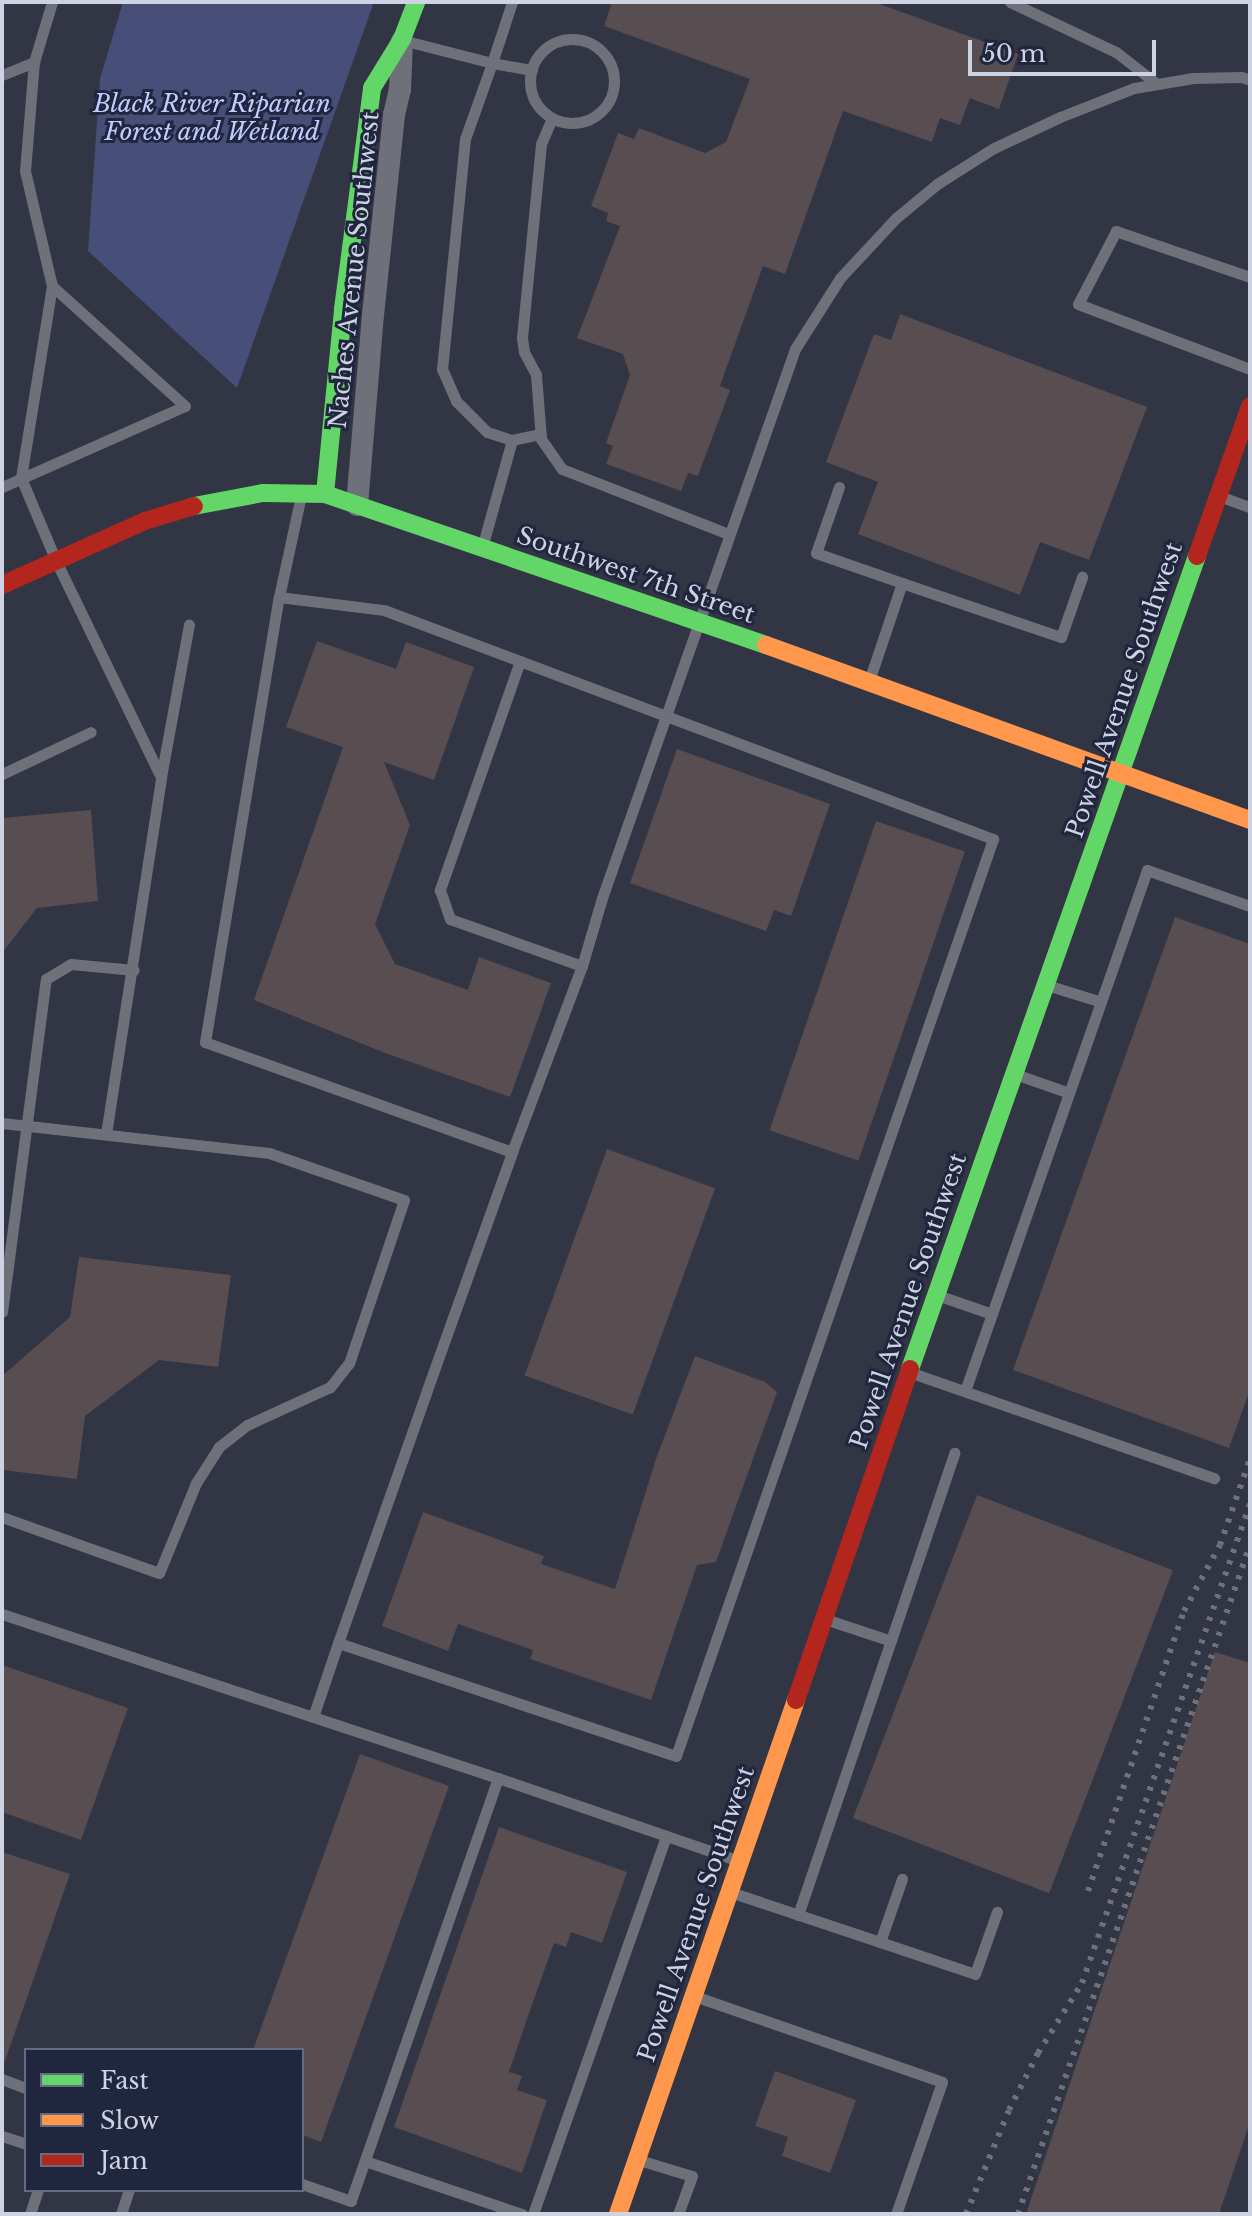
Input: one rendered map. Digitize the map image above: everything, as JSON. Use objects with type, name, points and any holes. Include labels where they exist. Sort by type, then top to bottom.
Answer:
[{"type":"street","name":"Naches Avenue Southwest","points":[[325,494],[343,309],[372,88],[402,39],[416,2]]},
{"type":"street","name":"Naches Avenue Southwest","points":[[357,505],[374,299],[394,115],[400,90],[402,39]]},
{"type":"street","name":"Powell Avenue Southwest","points":[[618,2214],[909,1372],[1250,406]]},
{"type":"street","name":"Southwest 7th Street","points":[[2,585],[145,521],[204,503],[263,493],[325,494],[698,621],[1250,820]]},
{"type":"lane","points":[[52,2],[34,62],[25,171],[52,286],[21,478],[56,561],[161,777]]},
{"type":"lane","points":[[512,2],[465,139],[442,369],[456,401],[487,432],[512,440],[540,434]]},
{"type":"lane","points":[[1010,2],[1116,52],[1157,84]]},
{"type":"lane","points":[[402,39],[492,63],[532,70]]},
{"type":"lane","points":[[573,39],[598,48],[613,71],[610,98],[592,118],[565,122],[552,118],[533,97],[532,70],[547,47],[573,39]]},
{"type":"lane","points":[[2,75],[34,62]]},
{"type":"lane","points":[[313,1717],[512,1152],[582,966],[665,716],[795,349],[840,278],[896,218],[937,184],[994,148],[1060,117],[1134,88],[1193,78],[1241,77],[1250,80]]},
{"type":"lane","points":[[552,118],[541,144],[522,338],[524,352],[536,375],[540,434],[562,469],[729,534]]},
{"type":"lane","points":[[1250,277],[1116,231],[1078,304],[1250,369]]},
{"type":"lane","points":[[2,487],[185,406],[52,286]]},
{"type":"lane","points":[[481,548],[512,440]]},
{"type":"lane","points":[[839,487],[816,553],[1061,637],[1082,577]]},
{"type":"lane","points":[[301,494],[279,597],[205,1042],[512,1152]]},
{"type":"lane","points":[[1218,496],[1250,507]]},
{"type":"lane","points":[[868,682],[902,583]]},
{"type":"lane","points":[[279,597],[384,610],[993,839],[676,1756],[338,1643]]},
{"type":"lane","points":[[106,1134],[134,970],[161,777],[189,625]]},
{"type":"lane","points":[[520,661],[440,890],[450,919],[582,966]]},
{"type":"lane","points":[[2,774],[91,732]]},
{"type":"lane","points":[[965,1391],[1147,870],[1250,906]]},
{"type":"lane","points":[[2,1312],[46,979],[71,964],[134,970]]},
{"type":"lane","points":[[1045,985],[1101,1002]]},
{"type":"lane","points":[[1014,1074],[1069,1093]]},
{"type":"lane","points":[[2,1123],[269,1153],[404,1200],[349,1363],[330,1387],[247,1425],[219,1447],[196,1483],[159,1573],[2,1517]]},
{"type":"lane","points":[[936,1295],[992,1314]]},
{"type":"lane","points":[[909,1372],[1214,1478]]},
{"type":"lane","points":[[798,1915],[954,1453]]},
{"type":"lane","points":[[2,1614],[739,1861]]},
{"type":"lane","points":[[823,1619],[891,1641]]},
{"type":"lane","points":[[304,2185],[351,2201],[498,1778]]},
{"type":"lane","points":[[533,2214],[666,1836]]},
{"type":"lane","points":[[880,1942],[902,1879]]},
{"type":"lane","points":[[729,1891],[975,1974],[997,1912]]},
{"type":"lane","points":[[693,1995],[942,2082],[896,2214]]},
{"type":"lane","points":[[2,2079],[24,2087]]},
{"type":"lane","points":[[2,2136],[24,2143]]},
{"type":"lane","points":[[637,2159],[692,2176],[678,2214]]},
{"type":"lane","points":[[365,2161],[522,2214]]},
{"type":"lane","points":[[30,2214],[37,2192]]},
{"type":"lane","points":[[121,2214],[128,2192]]},
{"type":"green space","name":"Black River Riparian Forest and Wetland","points":[[123,2],[374,2],[237,388],[88,251],[100,79]]},
{"type":"building","points":[[612,2],[874,2],[1018,54],[999,109],[970,98],[960,125],[940,118],[932,142],[843,111],[785,274],[763,266],[720,386],[730,390],[698,476],[688,473],[681,491],[606,464],[613,446],[606,443],[630,375],[623,354],[577,338],[620,226],[606,221],[608,213],[591,206],[618,133],[634,139],[639,128],[705,153],[726,142],[750,79],[604,26]]},
{"type":"building","points":[[900,314],[1147,407],[1089,560],[1040,542],[1020,595],[858,534],[878,482],[826,462],[874,334],[891,340]]},
{"type":"building","points":[[317,641],[396,669],[406,642],[474,667],[434,780],[384,762],[410,825],[375,924],[395,964],[468,990],[479,957],[551,983],[510,1097],[385,1053],[254,1000],[343,747],[286,727]]},
{"type":"building","points":[[677,749],[830,804],[791,916],[774,910],[766,931],[630,883]]},
{"type":"building","points":[[91,810],[98,901],[37,908],[2,953],[2,818]]},
{"type":"building","points":[[876,821],[965,852],[858,1161],[770,1130]]},
{"type":"building","points":[[1175,917],[1250,944],[1250,1390],[1229,1448],[1013,1370]]},
{"type":"building","points":[[607,1149],[715,1188],[633,1415],[525,1375]]},
{"type":"building","points":[[79,1257],[231,1275],[218,1367],[159,1360],[85,1416],[77,1479],[2,1470],[2,1376],[70,1317]]},
{"type":"building","points":[[695,1356],[765,1382],[777,1392],[716,1562],[697,1565],[651,1700],[530,1659],[533,1650],[458,1624],[448,1651],[382,1626],[423,1512],[544,1556],[541,1564],[615,1589],[657,1456]]},
{"type":"building","points":[[977,1495],[1173,1570],[1049,1893],[853,1818]]},
{"type":"building","points":[[1215,1652],[1250,1663],[1250,2122],[1219,2214],[1026,2214]]},
{"type":"building","points":[[2,1665],[128,1708],[81,1840],[2,1812]]},
{"type":"building","points":[[360,1754],[449,1786],[321,2142],[304,2136],[304,2048],[254,2048]]},
{"type":"building","points":[[499,1827],[627,1872],[602,1943],[571,1932],[566,1947],[554,1943],[527,2019],[509,2072],[522,2076],[517,2090],[547,2100],[522,2173],[394,2127]]},
{"type":"building","points":[[2,1852],[70,1874],[5,2061],[2,2061]]},
{"type":"building","points":[[775,2071],[856,2100],[830,2173],[782,2156],[788,2137],[755,2126]]},
{"type":"railway","points":[[1088,1891],[1184,1611],[1220,1545],[1250,1459]]},
{"type":"railway","points":[[966,2214],[1009,2110],[1038,2053],[1082,1983],[1250,1504]]},
{"type":"railway","points":[[1018,2214],[1250,1545]]},
{"type":"traffic: fast","points":[[325,494],[343,309],[372,88],[402,39],[416,2]]},
{"type":"traffic: fast","points":[[194,506],[263,493],[325,494],[766,645]]},
{"type":"traffic: fast","points":[[910,1369],[1197,556]]},
{"type":"traffic: slow","points":[[766,645],[1250,820]]},
{"type":"traffic: slow","points":[[618,2214],[796,1700]]},
{"type":"traffic: jam","points":[[1197,556],[1250,406]]},
{"type":"traffic: jam","points":[[2,585],[145,521],[194,506]]},
{"type":"traffic: jam","points":[[796,1700],[910,1369]]}]
